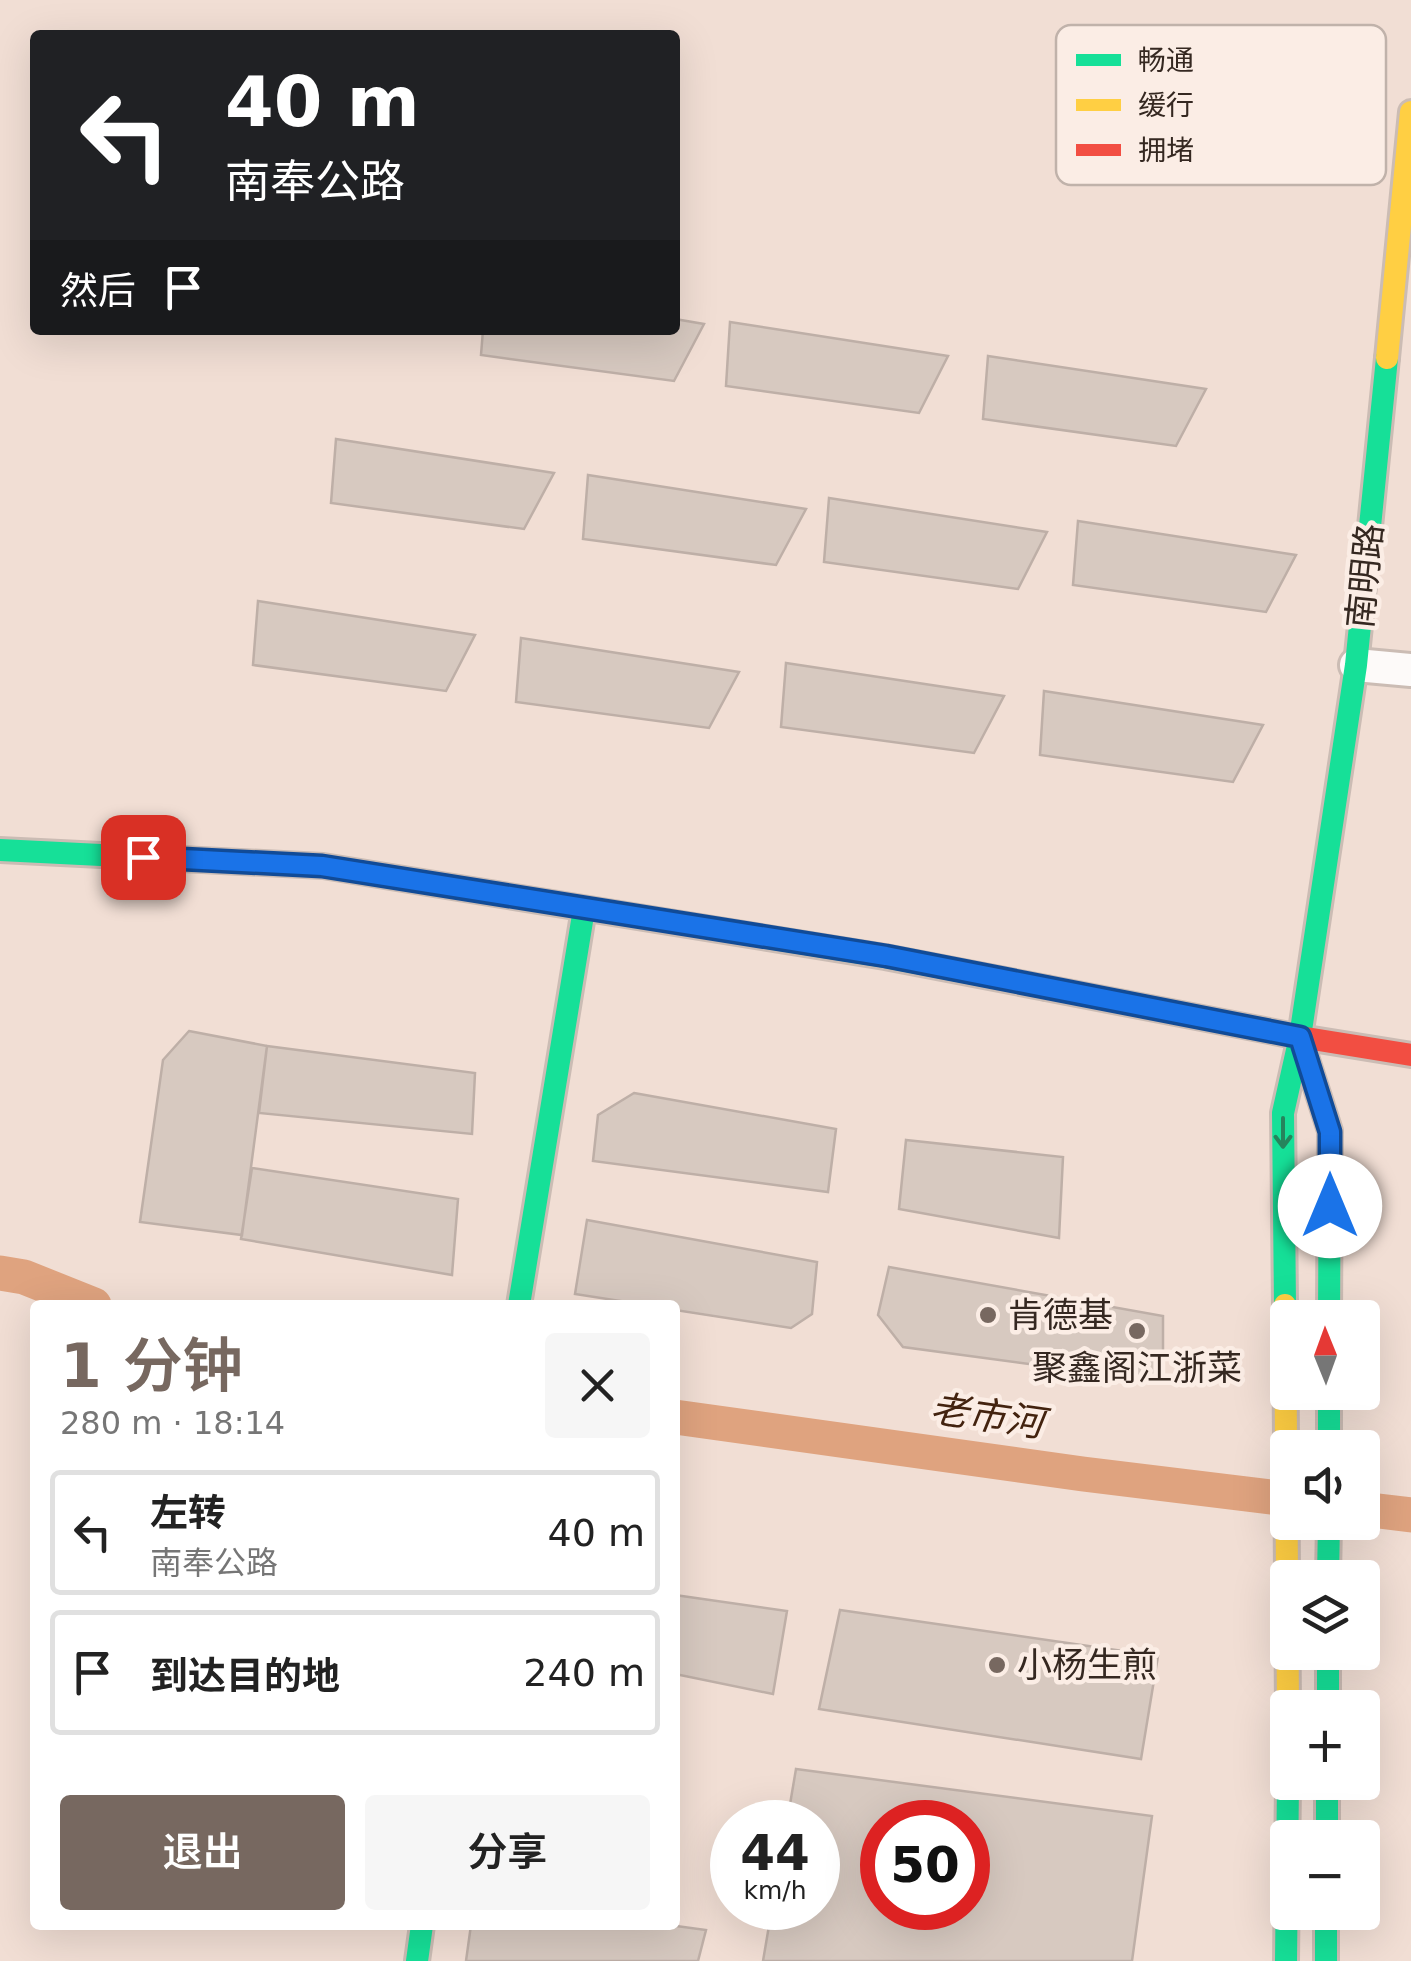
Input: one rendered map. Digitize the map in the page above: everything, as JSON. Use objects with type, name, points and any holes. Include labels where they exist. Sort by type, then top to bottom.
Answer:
[{"type":"main road","name":"南明路","points":[[1288,1690],[1282,1112],[1300,1037],[1356,664],[1411,112]]},
{"type":"main road","points":[[0,850],[322,866],[886,956],[1411,1055]]},
{"type":"main road","points":[[520,1300],[584,909]]},
{"type":"main road","points":[[1300,1037],[1330,1132],[1329,1300]]},
{"type":"main road","points":[[1286,1961],[1288,1800]]},
{"type":"main road","points":[[417,1961],[421,1930]]},
{"type":"main road","points":[[1326,1930],[1326,1961]]},
{"type":"street","points":[[1356,664],[1411,670]]},
{"type":"building","points":[[680,320],[704,324],[674,381],[481,355],[483,335],[680,335]]},
{"type":"building","points":[[730,322],[948,356],[919,413],[726,386]]},
{"type":"building","points":[[988,356],[1206,389],[1176,446],[983,419]]},
{"type":"building","points":[[336,439],[554,473],[524,529],[331,503]]},
{"type":"building","points":[[588,475],[806,509],[776,565],[583,539]]},
{"type":"building","points":[[829,498],[1047,532],[1018,589],[824,562]]},
{"type":"building","points":[[1078,521],[1296,555],[1266,612],[1073,585]]},
{"type":"building","points":[[258,601],[475,635],[446,691],[253,665]]},
{"type":"building","points":[[521,638],[739,672],[709,728],[516,702]]},
{"type":"building","points":[[786,663],[1004,696],[974,753],[781,727]]},
{"type":"building","points":[[1044,691],[1263,725],[1233,782],[1040,755]]},
{"type":"building","points":[[189,1031],[267,1046],[242,1235],[140,1222],[163,1060]]},
{"type":"building","points":[[267,1046],[475,1073],[472,1134],[259,1113]]},
{"type":"building","points":[[634,1093],[836,1129],[828,1192],[593,1161],[598,1115]]},
{"type":"building","points":[[906,1140],[1063,1157],[1059,1238],[899,1209]]},
{"type":"building","points":[[252,1168],[458,1199],[452,1275],[241,1239]]},
{"type":"building","points":[[587,1220],[817,1262],[812,1314],[791,1328],[680,1311],[680,1300],[614,1300],[575,1294]]},
{"type":"building","points":[[889,1267],[1163,1316],[1163,1382],[903,1347],[878,1315]]},
{"type":"building","points":[[680,1596],[787,1611],[773,1694],[680,1675]]},
{"type":"building","points":[[840,1610],[1158,1656],[1141,1759],[819,1709]]},
{"type":"building","points":[[796,1769],[1152,1816],[1132,1961],[763,1961],[768,1930],[840,1930],[840,1800],[791,1800]]},
{"type":"building","points":[[680,1926],[706,1930],[698,1961],[466,1961],[470,1930],[680,1930]]},
{"type":"waterway","name":"老市河","points":[[0,1273],[24,1277],[82,1300]]},
{"type":"waterway","name":"老市河","points":[[680,1418],[1270,1497]]},
{"type":"waterway","name":"老市河","points":[[1380,1511],[1411,1515]]},
{"type":"traffic: fast","points":[[1285,1300],[1283,1113],[1300,1037],[1356,665],[1387,358]]},
{"type":"traffic: fast","points":[[0,850],[323,866],[885,957],[1046,988]]},
{"type":"traffic: fast","points":[[520,1300],[584,909]]},
{"type":"traffic: fast","points":[[1301,1041],[1330,1131],[1329,1300]]},
{"type":"traffic: fast","points":[[1329,1410],[1329,1430]]},
{"type":"traffic: fast","points":[[1328,1560],[1329,1540]]},
{"type":"traffic: fast","points":[[1328,1670],[1328,1690]]},
{"type":"traffic: fast","points":[[1286,1961],[1288,1800]]},
{"type":"traffic: fast","points":[[1327,1800],[1327,1820]]},
{"type":"traffic: fast","points":[[417,1961],[421,1930]]},
{"type":"traffic: fast","points":[[1326,1930],[1326,1961]]},
{"type":"traffic: slow","points":[[1387,358],[1411,112]]},
{"type":"traffic: slow","points":[[1286,1410],[1288,1690]]},
{"type":"traffic: jam","points":[[1046,988],[1411,1055]]},
{"type":"place","name":"肯德基","points":[[988,1315]]},
{"type":"place","name":"聚鑫阁江浙菜","points":[[1137,1331]]},
{"type":"place","name":"小杨生煎","points":[[997,1665]]},
{"type":"route","points":[[143,857],[322,866],[886,956],[1300,1037],[1330,1132],[1330,1206]]}]
